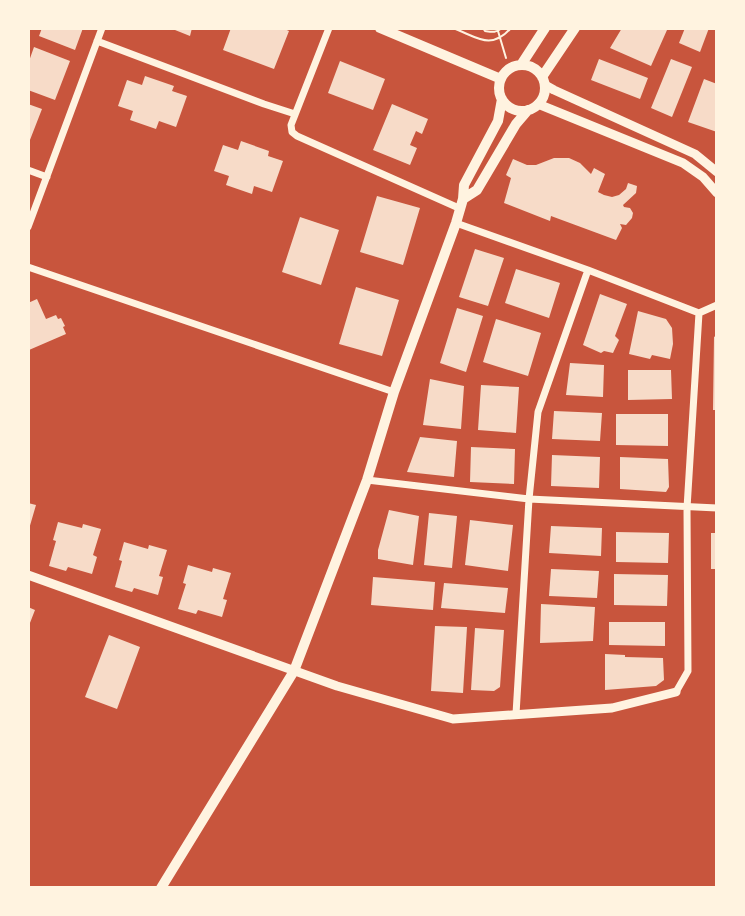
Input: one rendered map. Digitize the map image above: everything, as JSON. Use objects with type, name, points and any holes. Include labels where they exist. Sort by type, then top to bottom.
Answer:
[{"type":"main road","points":[[380,28],[501,79]]},
{"type":"main road","points":[[521,65],[545,28]]},
{"type":"main road","points":[[462,204],[477,190],[516,124],[544,95],[544,81],[575,28]]},
{"type":"main road","points":[[528,110],[513,109],[506,105],[499,91],[501,79],[513,66],[521,65],[535,69],[544,81]]},
{"type":"main road","points":[[161,888],[294,671],[367,480],[394,392],[456,223],[464,185],[498,121],[502,99]]},
{"type":"street","points":[[28,226],[102,28]]},
{"type":"street","points":[[328,28],[291,125],[292,132],[462,204]]},
{"type":"street","points":[[97,41],[295,114]]},
{"type":"street","points":[[544,81],[554,90],[695,154],[717,173]]},
{"type":"street","points":[[538,104],[683,163],[703,177],[717,193]]},
{"type":"street","points":[[28,170],[47,177]]},
{"type":"street","points":[[456,223],[699,313],[717,304]]},
{"type":"street","points":[[28,267],[394,392]]},
{"type":"street","points":[[516,715],[529,499],[538,412],[587,270]]},
{"type":"street","points":[[28,575],[337,686],[453,719],[612,708],[676,692],[688,671],[687,508],[699,313]]},
{"type":"street","points":[[367,480],[529,499],[717,508]]},
{"type":"path","points":[[453,28],[484,42],[500,40],[511,28]]},
{"type":"path","points":[[483,28],[492,32],[502,28]]},
{"type":"path","points":[[498,31],[506,58]]},
{"type":"building","points":[[42,28],[83,28],[75,50],[39,36]]},
{"type":"building","points":[[170,28],[192,28],[190,36]]},
{"type":"building","points":[[231,28],[282,28],[289,31],[274,69],[223,50]]},
{"type":"building","points":[[622,28],[667,30],[651,66],[610,48]]},
{"type":"building","points":[[685,28],[709,28],[700,52],[679,43]]},
{"type":"building","points":[[34,47],[70,61],[55,100],[28,90],[28,64]]},
{"type":"building","points":[[599,59],[648,78],[640,99],[591,80]]},
{"type":"building","points":[[671,59],[692,67],[672,117],[651,108]]},
{"type":"building","points":[[340,61],[385,79],[373,110],[328,93]]},
{"type":"building","points":[[145,76],[174,86],[172,91],[187,96],[176,127],[159,121],[156,129],[130,120],[133,111],[118,106],[127,80],[142,85]]},
{"type":"building","points":[[704,79],[717,84],[717,132],[688,122]]},
{"type":"building","points":[[28,104],[42,109],[28,145]]},
{"type":"building","points":[[392,104],[428,119],[422,134],[416,131],[410,145],[417,148],[410,165],[373,150]]},
{"type":"building","points":[[241,141],[269,151],[268,156],[283,161],[272,192],[254,186],[252,194],[226,185],[229,176],[214,171],[223,145],[238,150]]},
{"type":"building","points":[[554,158],[569,158],[580,163],[591,174],[594,168],[605,174],[598,192],[604,195],[619,195],[628,183],[637,186],[636,193],[623,205],[630,208],[632,218],[626,225],[620,224],[622,228],[616,240],[551,216],[550,221],[504,203],[511,178],[506,175],[513,159],[527,165],[536,165]]},
{"type":"building","points":[[377,196],[420,208],[403,265],[360,252]]},
{"type":"building","points":[[300,217],[339,230],[321,285],[282,272]]},
{"type":"building","points":[[475,249],[504,258],[488,306],[459,297]]},
{"type":"building","points":[[516,269],[560,283],[549,318],[505,303]]},
{"type":"building","points":[[356,287],[399,300],[382,356],[339,344]]},
{"type":"building","points":[[600,294],[627,304],[615,336],[619,340],[613,353],[601,353],[583,345]]},
{"type":"building","points":[[37,299],[46,319],[56,315],[58,319],[61,318],[66,334],[29,350],[28,303]]},
{"type":"building","points":[[457,308],[483,316],[466,372],[440,363]]},
{"type":"building","points":[[638,311],[666,319],[672,328],[670,359],[652,355],[650,359],[629,354]]},
{"type":"building","points":[[496,319],[541,333],[528,376],[483,362]]},
{"type":"building","points":[[717,335],[717,410],[713,410],[714,337]]},
{"type":"building","points":[[570,363],[604,365],[603,397],[566,395]]},
{"type":"building","points":[[628,370],[671,370],[672,399],[628,400]]},
{"type":"building","points":[[430,379],[464,386],[461,429],[423,425]]},
{"type":"building","points":[[481,385],[519,387],[516,433],[478,430]]},
{"type":"building","points":[[554,411],[602,413],[600,441],[552,439]]},
{"type":"building","points":[[616,414],[668,414],[668,446],[616,445]]},
{"type":"building","points":[[420,437],[457,441],[454,477],[407,472]]},
{"type":"building","points":[[471,447],[515,449],[514,484],[470,482]]},
{"type":"building","points":[[552,455],[600,457],[599,488],[551,486]]},
{"type":"building","points":[[620,457],[668,459],[669,487],[666,492],[620,489]]},
{"type":"building","points":[[28,503],[36,505],[29,529],[28,529]]},
{"type":"building","points":[[389,510],[419,516],[413,565],[378,559]]},
{"type":"building","points":[[429,513],[457,516],[452,568],[424,565]]},
{"type":"building","points":[[470,520],[513,525],[508,571],[465,565]]},
{"type":"building","points":[[58,522],[101,529],[93,555],[97,557],[92,574],[68,567],[66,571],[49,566]]},
{"type":"building","points":[[551,526],[602,528],[601,556],[549,553]]},
{"type":"building","points":[[616,532],[669,533],[668,563],[616,562]]},
{"type":"building","points":[[711,533],[717,533],[717,569],[711,569]]},
{"type":"building","points":[[124,542],[148,549],[149,545],[167,550],[159,576],[163,577],[158,595],[134,588],[132,592],[115,587]]},
{"type":"building","points":[[188,565],[212,572],[213,568],[231,573],[223,599],[227,600],[222,617],[198,610],[196,614],[178,609],[186,584],[183,583]]},
{"type":"building","points":[[551,569],[599,571],[597,598],[549,596]]},
{"type":"building","points":[[614,574],[668,575],[667,606],[614,605]]},
{"type":"building","points":[[373,577],[435,582],[433,610],[371,605]]},
{"type":"building","points":[[444,583],[508,588],[505,613],[441,608]]},
{"type":"building","points":[[541,604],[595,607],[593,641],[540,643]]},
{"type":"building","points":[[28,607],[35,610],[28,628]]},
{"type":"building","points":[[609,622],[665,622],[665,646],[609,645]]},
{"type":"building","points":[[435,626],[467,627],[463,693],[431,691]]},
{"type":"building","points":[[475,628],[504,630],[500,687],[494,691],[471,690]]},
{"type":"building","points":[[109,635],[140,647],[117,709],[85,697]]},
{"type":"building","points":[[605,654],[663,658],[664,680],[656,686],[605,690]]}]
